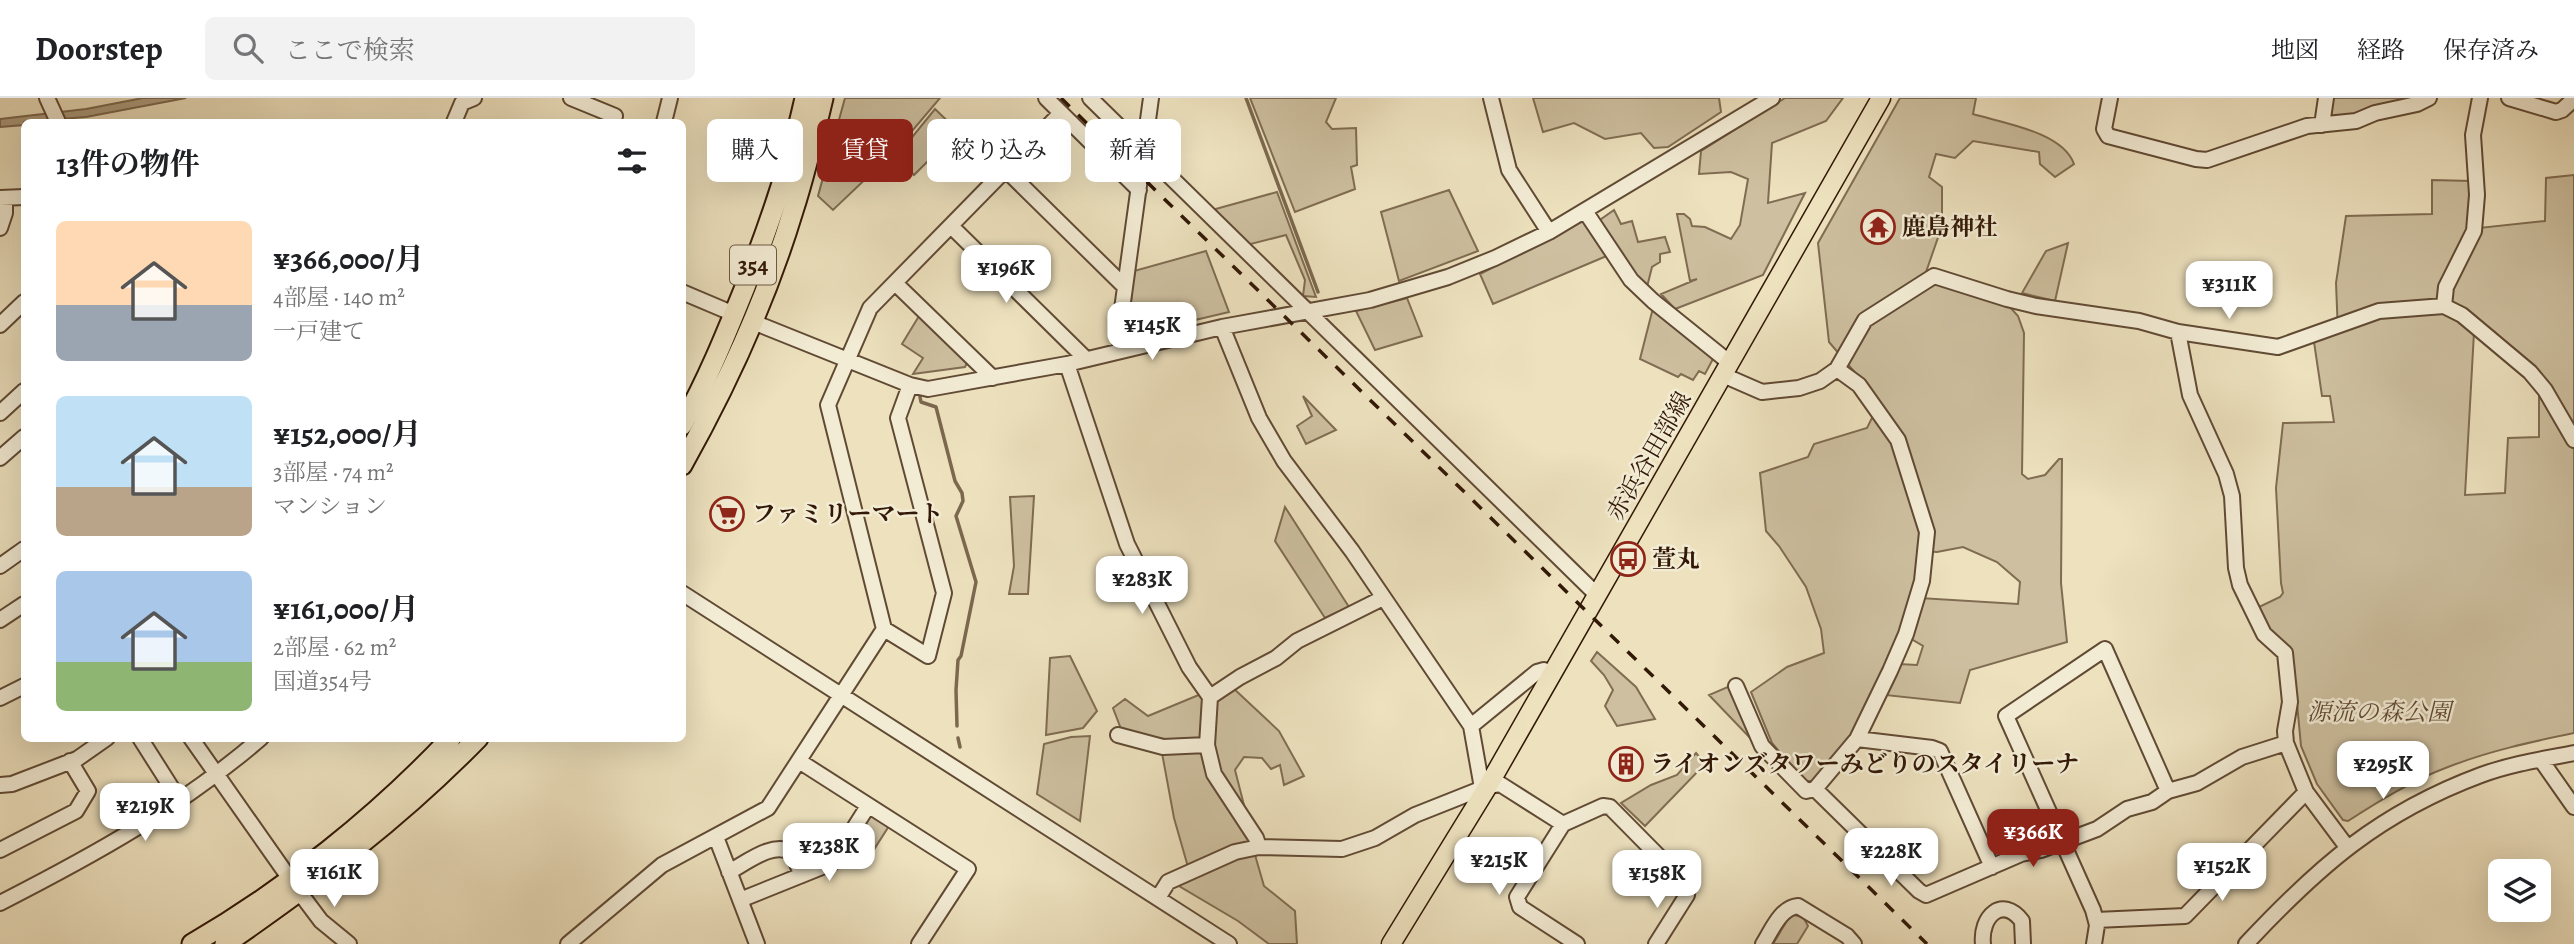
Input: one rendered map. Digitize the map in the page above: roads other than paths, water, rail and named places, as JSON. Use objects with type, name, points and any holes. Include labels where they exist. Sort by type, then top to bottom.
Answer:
[{"type":"highway","name":"354","points":[[686,416],[734,314],[780,188],[805,98]]},
{"type":"highway","name":"354","points":[[686,458],[712,412],[753,322],[793,213],[823,98]]},
{"type":"highway","points":[[225,944],[295,886],[406,785],[447,742]]},
{"type":"highway","points":[[192,944],[295,886],[386,824],[474,742]]},
{"type":"main road","name":"赤浜谷田部線","points":[[1391,944],[1552,674],[1881,98]]},
{"type":"street","points":[[47,98],[57,119]]},
{"type":"street","points":[[455,119],[462,103],[474,98]]},
{"type":"street","points":[[571,98],[615,116],[614,119]]},
{"type":"street","points":[[665,119],[670,98]]},
{"type":"street","points":[[1046,98],[1139,190]]},
{"type":"street","points":[[1090,98],[1111,119]]},
{"type":"street","points":[[1148,119],[1151,98]]},
{"type":"street","points":[[1491,98],[1509,170],[1549,232]]},
{"type":"street","points":[[753,322],[911,385],[928,389],[993,379],[1222,327],[1370,300],[1448,277],[1549,232],[1772,98]]},
{"type":"street","points":[[2110,98],[2104,130],[2108,136],[2196,159],[2217,158],[2289,131],[2307,126],[2356,121],[2375,113],[2417,104],[2429,98]]},
{"type":"street","points":[[2322,125],[2326,98]]},
{"type":"street","points":[[2444,306],[2446,287],[2474,231],[2477,195],[2473,135],[2480,98]]},
{"type":"street","points":[[2509,98],[2556,112],[2574,99]]},
{"type":"street","points":[[1055,119],[1061,113]]},
{"type":"street","points":[[911,385],[898,418],[944,593],[928,656],[884,629],[828,405],[870,308],[994,182]]},
{"type":"street","points":[[1018,182],[1124,286]]},
{"type":"street","points":[[1121,351],[1119,331],[1124,286],[1140,182]]},
{"type":"street","points":[[1175,182],[1597,595]]},
{"type":"street","points":[[0,228],[5,213],[2,198],[21,197]]},
{"type":"street","points":[[1586,211],[1631,279],[1726,369],[1762,392],[1809,386],[1820,381],[1837,369],[1866,320],[1934,276],[2007,299],[2071,312],[2139,321],[2178,332],[2278,347],[2379,311],[2444,306],[2462,315],[2530,372],[2545,390],[2574,440]]},
{"type":"street","points":[[951,226],[1086,359]]},
{"type":"street","points":[[895,283],[993,379]]},
{"type":"street","points":[[686,294],[734,314]]},
{"type":"street","points":[[0,324],[21,305]]},
{"type":"street","points":[[1222,327],[1267,434],[1295,477],[1352,551],[1471,726],[1485,787]]},
{"type":"street","points":[[2178,332],[2190,395],[2226,474],[2232,496],[2236,568],[2240,585],[2264,634],[2285,653],[2290,702],[2285,731],[2286,743],[2306,792],[2347,847]]},
{"type":"street","points":[[1067,364],[1127,544],[1189,667],[1210,697],[1207,745],[1214,774],[1256,838],[1259,847]]},
{"type":"street","points":[[1736,686],[1762,746],[1806,791],[1815,789],[1857,739],[1872,713],[1906,634],[1922,581],[1927,533],[1898,440],[1859,385],[1837,369]]},
{"type":"street","points":[[0,412],[21,394]]},
{"type":"street","points":[[0,458],[21,440]]},
{"type":"street","points":[[0,566],[21,551]]},
{"type":"street","points":[[686,596],[1229,944]]},
{"type":"street","points":[[1210,697],[1276,658],[1297,641],[1383,598]]},
{"type":"street","points":[[0,620],[21,606]]},
{"type":"street","points":[[568,944],[662,865],[768,808],[884,629]]},
{"type":"street","points":[[2094,944],[2096,920],[2006,716],[2105,649],[2168,792]]},
{"type":"street","points":[[1471,726],[1537,672],[1544,670],[1552,674]]},
{"type":"street","points":[[0,698],[21,688]]},
{"type":"street","points":[[1118,735],[1163,747],[1207,745]]},
{"type":"street","points":[[1857,739],[1940,751],[1992,867]]},
{"type":"street","points":[[0,785],[12,784],[70,761],[101,742]]},
{"type":"street","points":[[143,742],[180,801]]},
{"type":"street","points":[[194,742],[321,921],[349,944]]},
{"type":"street","points":[[0,903],[92,856],[180,801],[218,775],[256,742]]},
{"type":"street","points":[[1815,789],[1923,894],[1932,894],[2021,853],[2041,850],[2097,829],[2127,809],[2152,802],[2168,792],[2197,783],[2242,757],[2286,743]]},
{"type":"street","points":[[2246,944],[2308,880],[2347,847],[2388,819],[2428,797],[2482,774],[2574,753]]},
{"type":"street","points":[[2541,760],[2574,807]]},
{"type":"street","points":[[0,850],[76,811],[88,791],[70,761]]},
{"type":"street","points":[[799,761],[968,869],[919,944]]},
{"type":"street","points":[[1158,898],[1168,882],[1235,852],[1259,847],[1342,849],[1375,838],[1415,815],[1485,787],[1500,784],[1563,824]]},
{"type":"street","points":[[2096,920],[2185,916],[2306,792]]},
{"type":"street","points":[[740,900],[832,863],[868,806]]},
{"type":"street","points":[[1577,944],[1520,907],[1517,902],[1519,892],[1563,824],[1603,806],[1610,807],[1686,882],[1689,891],[1656,944]]},
{"type":"street","points":[[716,837],[757,944]]},
{"type":"street","points":[[789,851],[798,837]]},
{"type":"street","points":[[729,872],[770,850],[789,851]]},
{"type":"street","points":[[789,851],[802,875]]},
{"type":"street","points":[[1765,942],[1783,912],[1798,906],[1841,932],[1854,944]]},
{"type":"street","points":[[1985,942],[1983,928],[1990,915],[2003,910],[2011,911],[2022,921],[2023,943]]},
{"type":"waterway","points":[[1246,98],[1318,292]]},
{"type":"waterway","points":[[920,397],[921,402],[936,407],[955,481],[962,493],[963,501],[956,516],[976,582],[958,660],[957,726]]},
{"type":"waterway","points":[[958,738],[960,747]]},
{"type":"railway","points":[[1061,98],[1927,944]]},
{"type":"place","name":"鹿島神社","points":[[1878,227]]},
{"type":"place","name":"ファミリーマート","points":[[727,514]]},
{"type":"place","name":"萱丸","points":[[1628,559]]},
{"type":"place","name":"ライオンズタワーみどりのスタイリーナ","points":[[1626,764]]},
{"type":"park label","name":"源流の森公園","points":[[2379,712]]}]
